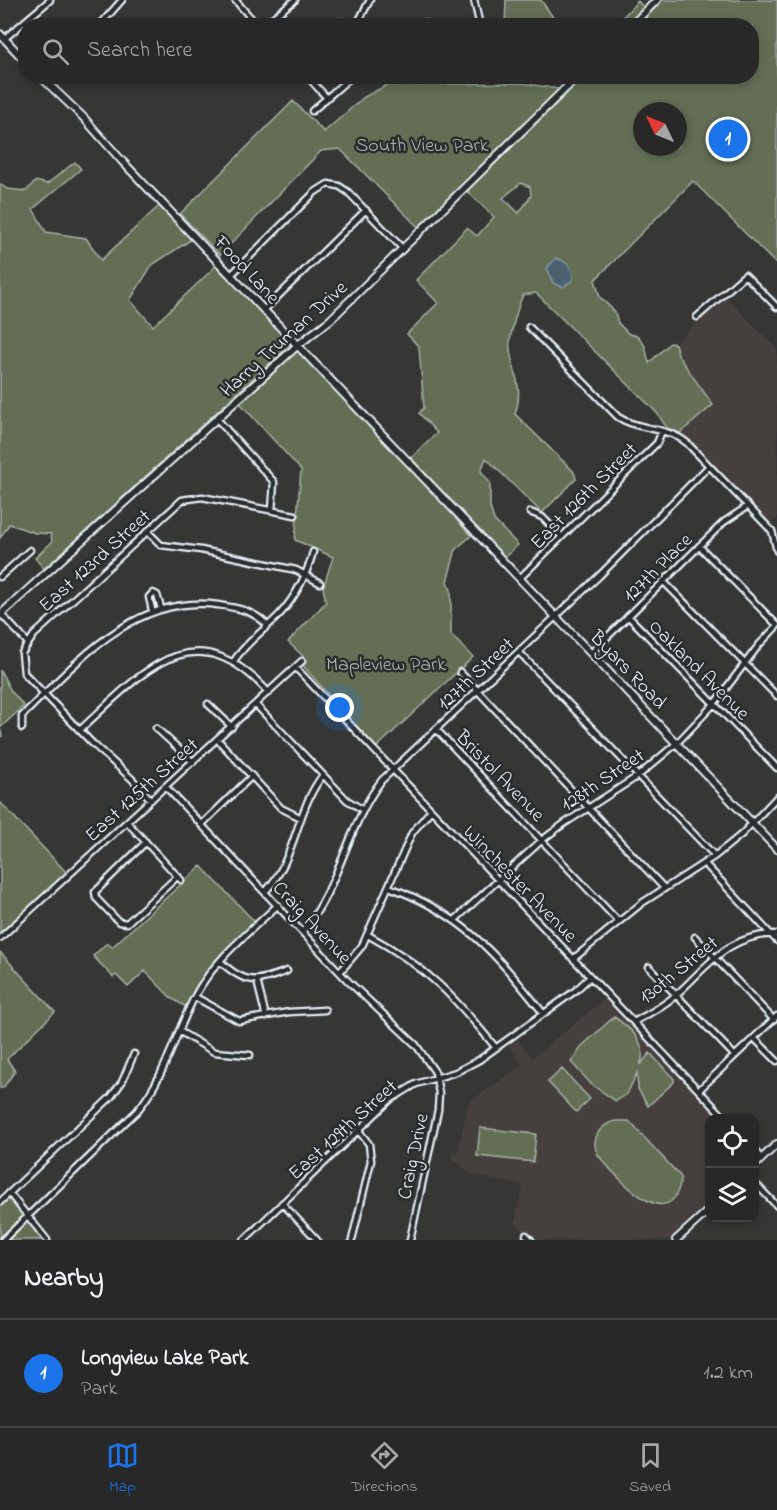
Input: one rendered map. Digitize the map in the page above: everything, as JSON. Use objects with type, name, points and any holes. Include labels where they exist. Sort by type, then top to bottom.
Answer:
[{"type":"street","points":[[27,18],[50,0]]},
{"type":"street","points":[[106,18],[122,0]]},
{"type":"street","points":[[235,0],[252,18]]},
{"type":"street","points":[[271,18],[295,0]]},
{"type":"street","points":[[360,18],[370,0]]},
{"type":"street","points":[[474,0],[478,18]]},
{"type":"street","points":[[639,18],[657,0]]},
{"type":"street","points":[[18,25],[2,37],[18,54]]},
{"type":"street","name":"Food Lane","points":[[48,84],[83,117],[122,162],[457,511]]},
{"type":"street","points":[[314,84],[327,98]]},
{"type":"street","points":[[312,111],[343,84]]},
{"type":"street","name":"Harry Truman Drive","points":[[1,612],[298,345],[330,320],[570,84]]},
{"type":"street","points":[[231,275],[315,192],[332,184],[348,192],[403,249]]},
{"type":"street","points":[[264,310],[366,210]]},
{"type":"street","points":[[697,317],[745,275],[777,307]]},
{"type":"street","points":[[529,327],[618,417],[632,424],[681,438],[772,531],[777,550]]},
{"type":"street","points":[[217,419],[273,482],[272,510],[295,514]]},
{"type":"street","name":"East 126th Street","points":[[520,578],[657,442],[662,431]]},
{"type":"street","name":"127th Street","points":[[303,931],[320,907],[373,791],[392,769],[556,617],[709,466]]},
{"type":"street","name":"East 123rd Street","points":[[27,642],[182,500],[202,496],[272,510]]},
{"type":"street","name":"127th Place","points":[[591,653],[724,522],[748,506]]},
{"type":"street","name":"Byars Road","points":[[457,511],[777,849]]},
{"type":"street","points":[[530,512],[542,517],[562,537]]},
{"type":"street","points":[[148,532],[161,545],[201,550],[305,573],[320,583]]},
{"type":"street","points":[[699,546],[777,626]]},
{"type":"street","points":[[0,577],[30,550]]},
{"type":"street","points":[[234,661],[246,645],[288,604],[305,573],[313,552]]},
{"type":"street","points":[[663,581],[777,696]]},
{"type":"street","points":[[152,610],[149,597],[153,593],[157,595],[161,608]]},
{"type":"street","points":[[22,728],[22,716],[114,631],[152,610],[195,604],[242,609],[256,615],[267,625]]},
{"type":"street","points":[[1,612],[27,642],[22,653],[24,673],[152,800]]},
{"type":"street","name":"Oakland Avenue","points":[[628,616],[777,768]]},
{"type":"street","name":"128th Street","points":[[456,919],[542,840],[638,776],[677,743],[714,704],[744,663],[777,626]]},
{"type":"street","points":[[519,652],[715,856]]},
{"type":"street","points":[[80,730],[142,672],[160,661],[197,653],[234,661],[251,673],[269,693]]},
{"type":"street","name":"East 125th Street","points":[[0,938],[302,661]]},
{"type":"street","name":"Winchester Avenue","points":[[296,668],[721,1114]]},
{"type":"street","points":[[460,672],[664,888]]},
{"type":"street","points":[[208,704],[232,727]]},
{"type":"street","points":[[256,705],[347,801],[363,810]]},
{"type":"street","points":[[156,728],[193,762]]},
{"type":"street","name":"Bristol Avenue","points":[[436,729],[618,921]]},
{"type":"street","points":[[218,740],[281,807],[301,818]]},
{"type":"street","points":[[265,892],[286,865],[309,796],[323,775]]},
{"type":"street","points":[[201,825],[252,776]]},
{"type":"street","name":"Craig Avenue","points":[[166,787],[340,972],[416,1045],[437,1077]]},
{"type":"street","points":[[574,958],[618,921],[664,888],[705,864],[753,823],[777,797]]},
{"type":"street","points":[[340,972],[357,954],[368,935],[412,833],[431,810]]},
{"type":"street","points":[[127,822],[146,842],[180,878],[124,925],[96,898],[95,892],[146,842]]},
{"type":"street","points":[[705,864],[777,941]]},
{"type":"street","points":[[389,887],[422,900],[456,919],[504,964],[543,1014]]},
{"type":"street","points":[[3,1240],[146,1101],[195,997],[220,961],[278,905]]},
{"type":"street","name":"130th Street","points":[[634,1022],[676,995],[714,957],[729,946],[777,934]]},
{"type":"street","points":[[368,935],[404,955],[436,979],[496,1048]]},
{"type":"street","points":[[695,937],[775,1018],[699,1090]]},
{"type":"street","points":[[220,961],[237,976],[257,981],[287,971]]},
{"type":"street","points":[[649,967],[735,1056]]},
{"type":"street","name":"East 129th Street","points":[[244,1240],[398,1094],[469,1066],[543,1014],[590,977]]},
{"type":"street","points":[[257,981],[266,1017]]},
{"type":"street","points":[[195,997],[240,1021],[325,1010]]},
{"type":"street","points":[[179,1031],[214,1052],[250,1055]]},
{"type":"street","points":[[754,1038],[777,1061]]},
{"type":"street","points":[[0,1202],[111,1097],[122,1082],[134,1054]]},
{"type":"street","name":"Craig Drive","points":[[410,1240],[438,1110],[437,1077]]},
{"type":"street","points":[[352,1240],[371,1161],[369,1144],[358,1130]]},
{"type":"street","points":[[759,1162],[777,1144]]},
{"type":"street","points":[[759,1156],[762,1159]]},
{"type":"street","points":[[759,1187],[777,1206]]},
{"type":"street","points":[[9,1193],[47,1240]]},
{"type":"street","points":[[282,1203],[317,1240]]},
{"type":"street","points":[[676,1240],[705,1214]]},
{"type":"street","points":[[526,1235],[531,1240]]},
{"type":"shaded area","points":[[724,295],[777,349],[777,518],[770,525],[680,433],[713,405],[679,357],[675,344]]},
{"type":"shaded area","points":[[606,998],[718,1114],[705,1114],[705,1205],[669,1240],[532,1240],[515,1222],[523,1185],[471,1175],[451,1156],[458,1152],[468,1103],[522,1065],[508,1044],[516,1037],[532,1058]]},
{"type":"green space","points":[[506,0],[541,0],[553,18],[505,18]]},
{"type":"green space","points":[[662,0],[777,0],[777,265],[693,181],[595,280],[600,297],[615,312],[618,323],[629,334],[638,336],[645,346],[649,363],[670,343],[675,344],[679,357],[713,405],[680,433],[667,428],[657,413],[536,293],[523,295],[510,338],[510,350],[519,397],[515,414],[574,472],[576,479],[542,513],[486,458],[481,471],[490,483],[490,507],[494,520],[518,545],[505,557],[411,458],[437,433],[419,413],[424,408],[419,347],[407,334],[438,303],[416,280],[467,228],[477,236],[494,217],[467,191],[577,84],[759,84],[759,18],[643,18]],"holes":[[[521,183],[530,187],[531,196],[519,213],[503,198]]]},
{"type":"green space","points":[[638,1],[644,8],[633,18],[622,18]]},
{"type":"green space","name":"South View Park","points":[[528,84],[564,90],[422,231],[340,149],[321,151],[220,255],[180,214],[293,101],[324,132],[364,97],[387,85]]},
{"type":"green space","points":[[75,162],[81,169],[33,209],[46,232],[86,238],[101,260],[160,205],[192,239],[152,265],[130,300],[153,326],[217,265],[291,344],[44,569],[35,558],[52,542],[51,534],[35,533],[9,524],[0,538],[0,184],[7,189],[26,191],[36,181],[47,184]]},
{"type":"green space","name":"Mapleview Park","points":[[297,351],[301,352],[455,514],[455,518],[471,536],[456,549],[447,582],[451,590],[451,635],[473,657],[376,748],[304,667],[303,656],[288,642],[326,602],[323,588],[333,557],[295,540],[301,470],[239,402]]},
{"type":"green space","points":[[0,670],[11,691],[24,706],[0,728]]},
{"type":"green space","points":[[0,802],[67,873],[0,933]]},
{"type":"green space","points":[[201,866],[256,923],[218,959],[186,1007],[171,998],[145,971],[128,987],[116,975],[113,977],[93,956],[107,943],[112,947]]},
{"type":"green space","points":[[0,952],[55,1012],[7,1059],[15,1071],[3,1088],[0,1088]]},
{"type":"green space","points":[[614,1017],[637,1037],[642,1050],[640,1065],[650,1053],[674,1079],[674,1082],[648,1106],[638,1089],[637,1073],[627,1094],[616,1101],[592,1085],[571,1062],[583,1045]]},
{"type":"green space","points":[[562,1069],[590,1099],[576,1112],[548,1082]]},
{"type":"green space","points":[[615,1121],[629,1121],[681,1177],[676,1195],[667,1203],[656,1204],[631,1189],[598,1155],[595,1144],[600,1130]]},
{"type":"green space","points":[[480,1128],[536,1134],[533,1162],[477,1156]]},
{"type":"green space","points":[[7,1199],[12,1200],[24,1214],[0,1239],[0,1206]]},
{"type":"green space","points":[[27,1221],[43,1240],[6,1240],[25,1222]]},
{"type":"water","points":[[556,258],[566,263],[572,272],[573,280],[563,287],[553,283],[547,268]]},
{"type":"place","name":"Longview Lake Park","points":[[728,139]]}]
